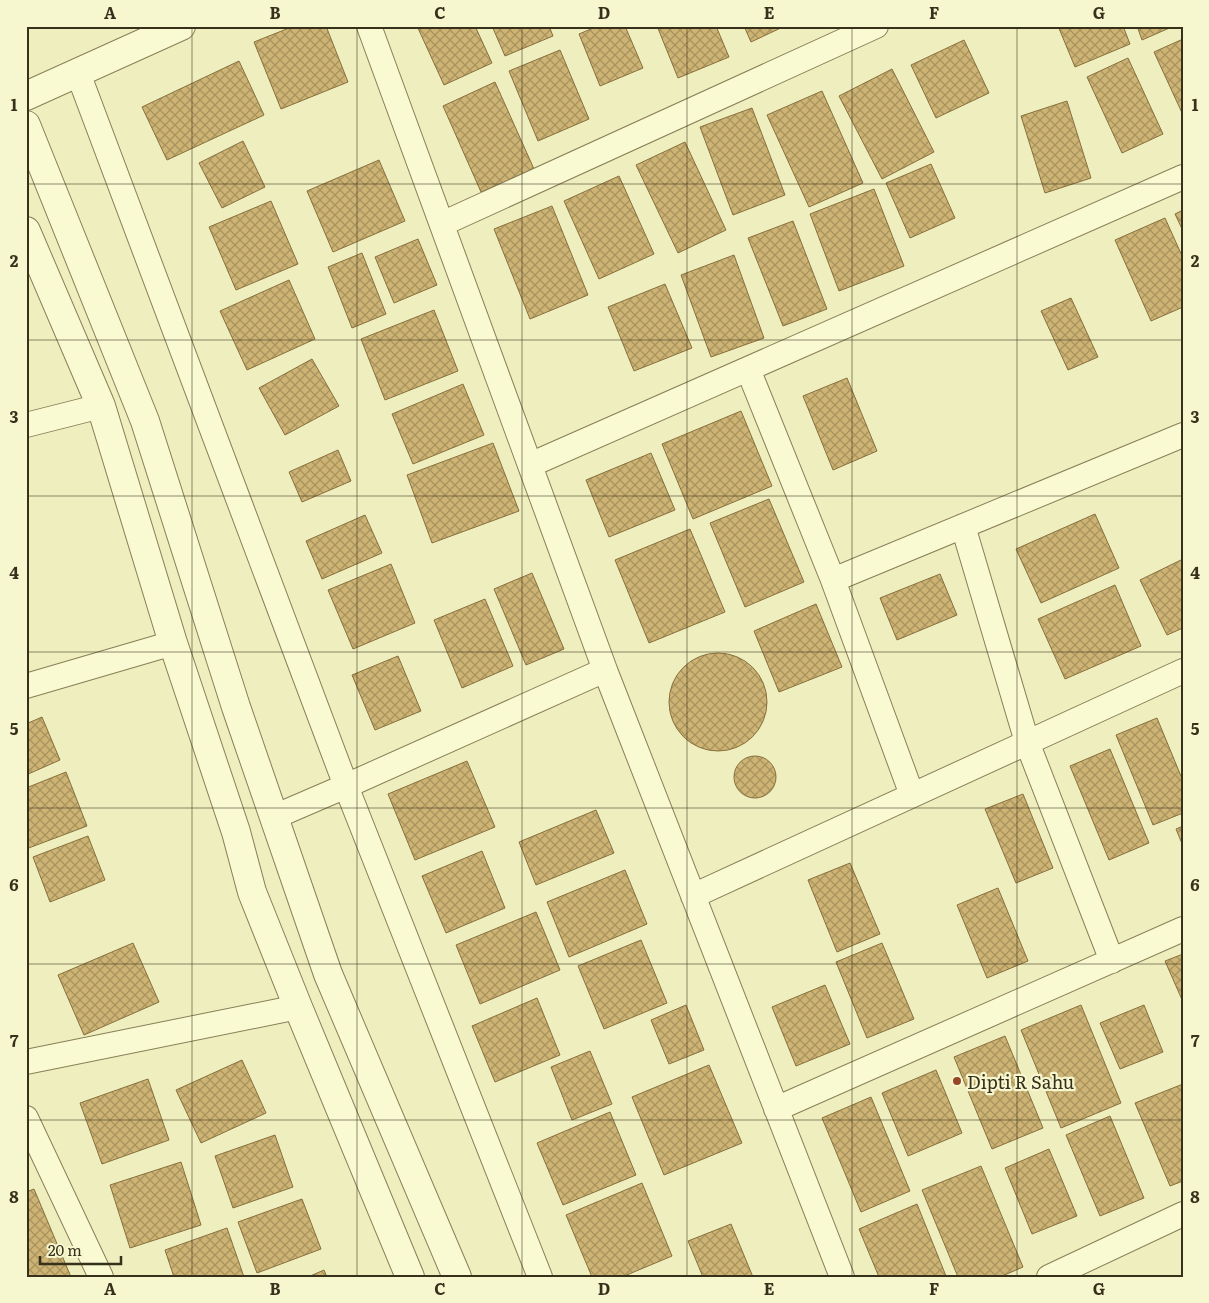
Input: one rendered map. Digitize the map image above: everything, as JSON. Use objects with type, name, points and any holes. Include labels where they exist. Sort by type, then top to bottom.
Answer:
[{"type":"street","points":[[26,96],[181,26]]},
{"type":"street","points":[[369,26],[605,670],[842,1277]]},
{"type":"street","points":[[442,224],[876,26]]},
{"type":"street","points":[[78,74],[346,786],[540,1277]]},
{"type":"street","points":[[26,125],[145,421],[236,707],[328,974],[457,1277]]},
{"type":"street","points":[[530,465],[1183,177]]},
{"type":"street","points":[[26,231],[101,406],[173,643],[236,832],[252,892],[410,1277]]},
{"type":"street","points":[[748,369],[834,580],[912,796]]},
{"type":"street","points":[[26,425],[101,406]]},
{"type":"street","points":[[834,580],[1183,435]]},
{"type":"street","points":[[963,526],[1027,742],[1112,961]]},
{"type":"street","points":[[26,686],[173,643]]},
{"type":"street","points":[[274,817],[605,670]]},
{"type":"street","points":[[693,896],[1183,671]]},
{"type":"street","points":[[198,717],[236,707]]},
{"type":"street","points":[[776,1109],[1183,929]]},
{"type":"street","points":[[26,1062],[298,1007]]},
{"type":"street","points":[[26,1118],[101,1277]]},
{"type":"street","points":[[1049,1277],[1183,1214]]},
{"type":"building","points":[[294,26],[326,26],[348,82],[281,109],[254,42]]},
{"type":"building","points":[[417,26],[475,26],[492,63],[444,85]]},
{"type":"building","points":[[492,26],[549,26],[553,36],[505,56]]},
{"type":"building","points":[[598,26],[625,26],[643,68],[600,86],[579,34]]},
{"type":"building","points":[[657,26],[716,26],[729,57],[678,78]]},
{"type":"building","points":[[744,26],[785,26],[751,42]]},
{"type":"building","points":[[1058,26],[1123,26],[1130,44],[1075,67]]},
{"type":"building","points":[[1137,26],[1174,26],[1142,40]]},
{"type":"building","points":[[1183,39],[1183,115],[1154,52]]},
{"type":"building","points":[[964,40],[989,93],[936,118],[911,65]]},
{"type":"building","points":[[560,50],[589,119],[538,141],[509,71]]},
{"type":"building","points":[[1128,58],[1163,134],[1122,153],[1087,77]]},
{"type":"building","points":[[239,61],[264,115],[167,160],[142,107]]},
{"type":"building","points":[[892,69],[934,152],[882,179],[839,96]]},
{"type":"building","points":[[495,82],[534,169],[481,192],[443,106]]},
{"type":"building","points":[[822,91],[863,183],[809,207],[767,115]]},
{"type":"building","points":[[1067,101],[1091,178],[1045,193],[1021,116]]},
{"type":"building","points":[[752,108],[785,195],[733,215],[700,127]]},
{"type":"building","points":[[243,141],[265,187],[222,208],[199,163]]},
{"type":"building","points":[[685,142],[726,230],[678,253],[636,165]]},
{"type":"building","points":[[379,160],[405,221],[333,252],[307,191]]},
{"type":"building","points":[[931,164],[955,218],[910,238],[886,183]]},
{"type":"building","points":[[619,176],[654,254],[599,279],[564,201]]},
{"type":"building","points":[[874,189],[904,266],[839,291],[810,214]]},
{"type":"building","points":[[271,201],[298,264],[236,290],[209,227]]},
{"type":"building","points":[[552,206],[588,295],[530,319],[494,229]]},
{"type":"building","points":[[1183,210],[1183,231],[1175,214]]},
{"type":"building","points":[[1165,218],[1183,258],[1183,307],[1151,321],[1115,240]]},
{"type":"building","points":[[793,221],[827,309],[783,326],[748,238]]},
{"type":"building","points":[[418,239],[437,285],[394,303],[375,257]]},
{"type":"building","points":[[362,253],[386,314],[352,328],[328,267]]},
{"type":"building","points":[[734,255],[764,338],[711,357],[681,275]]},
{"type":"building","points":[[289,280],[315,339],[247,370],[220,311]]},
{"type":"building","points":[[665,284],[692,348],[634,371],[608,307]]},
{"type":"building","points":[[1071,298],[1098,357],[1068,370],[1041,311]]},
{"type":"building","points":[[434,310],[458,371],[385,400],[361,339]]},
{"type":"building","points":[[312,359],[339,406],[285,435],[259,388]]},
{"type":"building","points":[[847,378],[877,451],[833,470],[803,396]]},
{"type":"building","points":[[463,384],[484,435],[413,464],[392,414]]},
{"type":"building","points":[[741,411],[772,486],[693,519],[662,444]]},
{"type":"building","points":[[493,443],[519,511],[432,543],[407,475]]},
{"type":"building","points":[[338,450],[351,481],[302,502],[289,472]]},
{"type":"building","points":[[651,453],[675,510],[609,537],[586,480]]},
{"type":"building","points":[[769,499],[804,582],[745,607],[710,523]]},
{"type":"building","points":[[1095,514],[1119,568],[1041,603],[1016,549]]},
{"type":"building","points":[[365,515],[382,553],[322,579],[306,541]]},
{"type":"building","points":[[690,529],[725,612],[649,643],[615,560]]},
{"type":"building","points":[[1183,559],[1183,628],[1167,635],[1140,580]]},
{"type":"building","points":[[391,564],[415,623],[353,649],[328,590]]},
{"type":"building","points":[[532,573],[564,649],[526,665],[494,589]]},
{"type":"building","points":[[940,574],[957,615],[897,640],[880,598]]},
{"type":"building","points":[[1115,585],[1141,646],[1065,679],[1038,619]]},
{"type":"building","points":[[485,599],[513,666],[462,688],[434,620]]},
{"type":"building","points":[[816,604],[842,667],[779,692],[754,631]]},
{"type":"building","points":[[718,653],[737,657],[752,668],[763,683],[767,702],[763,721],[752,736],[737,747],[718,751],[699,747],[684,736],[673,721],[669,702],[673,683],[684,668],[699,657]]},
{"type":"building","points":[[398,656],[421,711],[375,730],[352,675]]},
{"type":"building","points":[[42,717],[60,760],[26,775],[26,724]]},
{"type":"building","points":[[1157,718],[1183,781],[1183,813],[1153,825],[1116,735]]},
{"type":"building","points":[[1110,749],[1149,843],[1109,860],[1070,766]]},
{"type":"building","points":[[755,756],[770,762],[776,777],[770,792],[755,798],[740,792],[734,777],[740,762]]},
{"type":"building","points":[[467,761],[495,827],[415,860],[388,794]]},
{"type":"building","points":[[66,772],[87,826],[26,849],[26,788]]},
{"type":"building","points":[[1023,794],[1053,868],[1016,883],[985,809]]},
{"type":"building","points":[[596,810],[614,853],[536,885],[519,842]]},
{"type":"building","points":[[1183,826],[1183,846],[1176,829]]},
{"type":"building","points":[[88,836],[105,880],[50,902],[33,857]]},
{"type":"building","points":[[482,851],[505,908],[446,933],[422,876]]},
{"type":"building","points":[[850,863],[880,934],[837,952],[808,880]]},
{"type":"building","points":[[625,870],[647,924],[569,957],[547,902]]},
{"type":"building","points":[[998,888],[1028,961],[987,978],[957,905]]},
{"type":"building","points":[[536,912],[560,970],[480,1004],[456,945]]},
{"type":"building","points":[[641,940],[667,1003],[604,1029],[578,966]]},
{"type":"building","points":[[133,943],[159,1002],[84,1035],[58,975]]},
{"type":"building","points":[[882,943],[914,1019],[867,1038],[836,962]]},
{"type":"building","points":[[1183,954],[1183,1002],[1165,961]]},
{"type":"building","points":[[825,985],[850,1044],[796,1066],[772,1007]]},
{"type":"building","points":[[537,998],[560,1055],[495,1082],[472,1026]]},
{"type":"building","points":[[686,1005],[704,1050],[669,1064],[651,1020]]},
{"type":"building","points":[[1081,1005],[1121,1103],[1061,1128],[1021,1030]]},
{"type":"building","points":[[1144,1005],[1163,1052],[1120,1069],[1100,1023]]},
{"type":"building","points":[[1005,1036],[1043,1128],[992,1149],[954,1057]]},
{"type":"building","points":[[590,1051],[612,1104],[572,1120],[551,1067]]},
{"type":"building","points":[[242,1060],[266,1113],[201,1143],[176,1090]]},
{"type":"building","points":[[709,1065],[742,1143],[664,1175],[632,1097]]},
{"type":"building","points":[[936,1070],[962,1133],[908,1156],[882,1093]]},
{"type":"building","points":[[148,1079],[169,1140],[102,1164],[80,1103]]},
{"type":"building","points":[[1183,1084],[1183,1181],[1170,1186],[1135,1103]]},
{"type":"building","points":[[871,1097],[910,1191],[861,1212],[822,1118]]},
{"type":"building","points":[[610,1112],[636,1175],[563,1205],[537,1143]]},
{"type":"building","points":[[1110,1116],[1144,1198],[1100,1216],[1066,1135]]},
{"type":"building","points":[[275,1135],[293,1187],[233,1208],[215,1156]]},
{"type":"building","points":[[1049,1149],[1077,1216],[1032,1234],[1005,1168]]},
{"type":"building","points":[[181,1162],[201,1225],[130,1248],[110,1185]]},
{"type":"building","points":[[981,1166],[1023,1267],[1000,1277],[958,1277],[922,1190]]},
{"type":"building","points":[[642,1183],[672,1256],[622,1277],[592,1277],[566,1215]]},
{"type":"building","points":[[34,1189],[71,1277],[26,1277],[26,1192]]},
{"type":"building","points":[[302,1199],[321,1249],[257,1273],[238,1222]]},
{"type":"building","points":[[917,1204],[946,1276],[879,1277],[859,1229]]},
{"type":"building","points":[[731,1224],[753,1277],[703,1277],[688,1241]]},
{"type":"building","points":[[227,1228],[244,1277],[174,1277],[165,1250]]},
{"type":"building","points":[[324,1270],[327,1277],[308,1277]]},
{"type":"place","name":"Dipti R Sahu","points":[[957,1081]]}]
